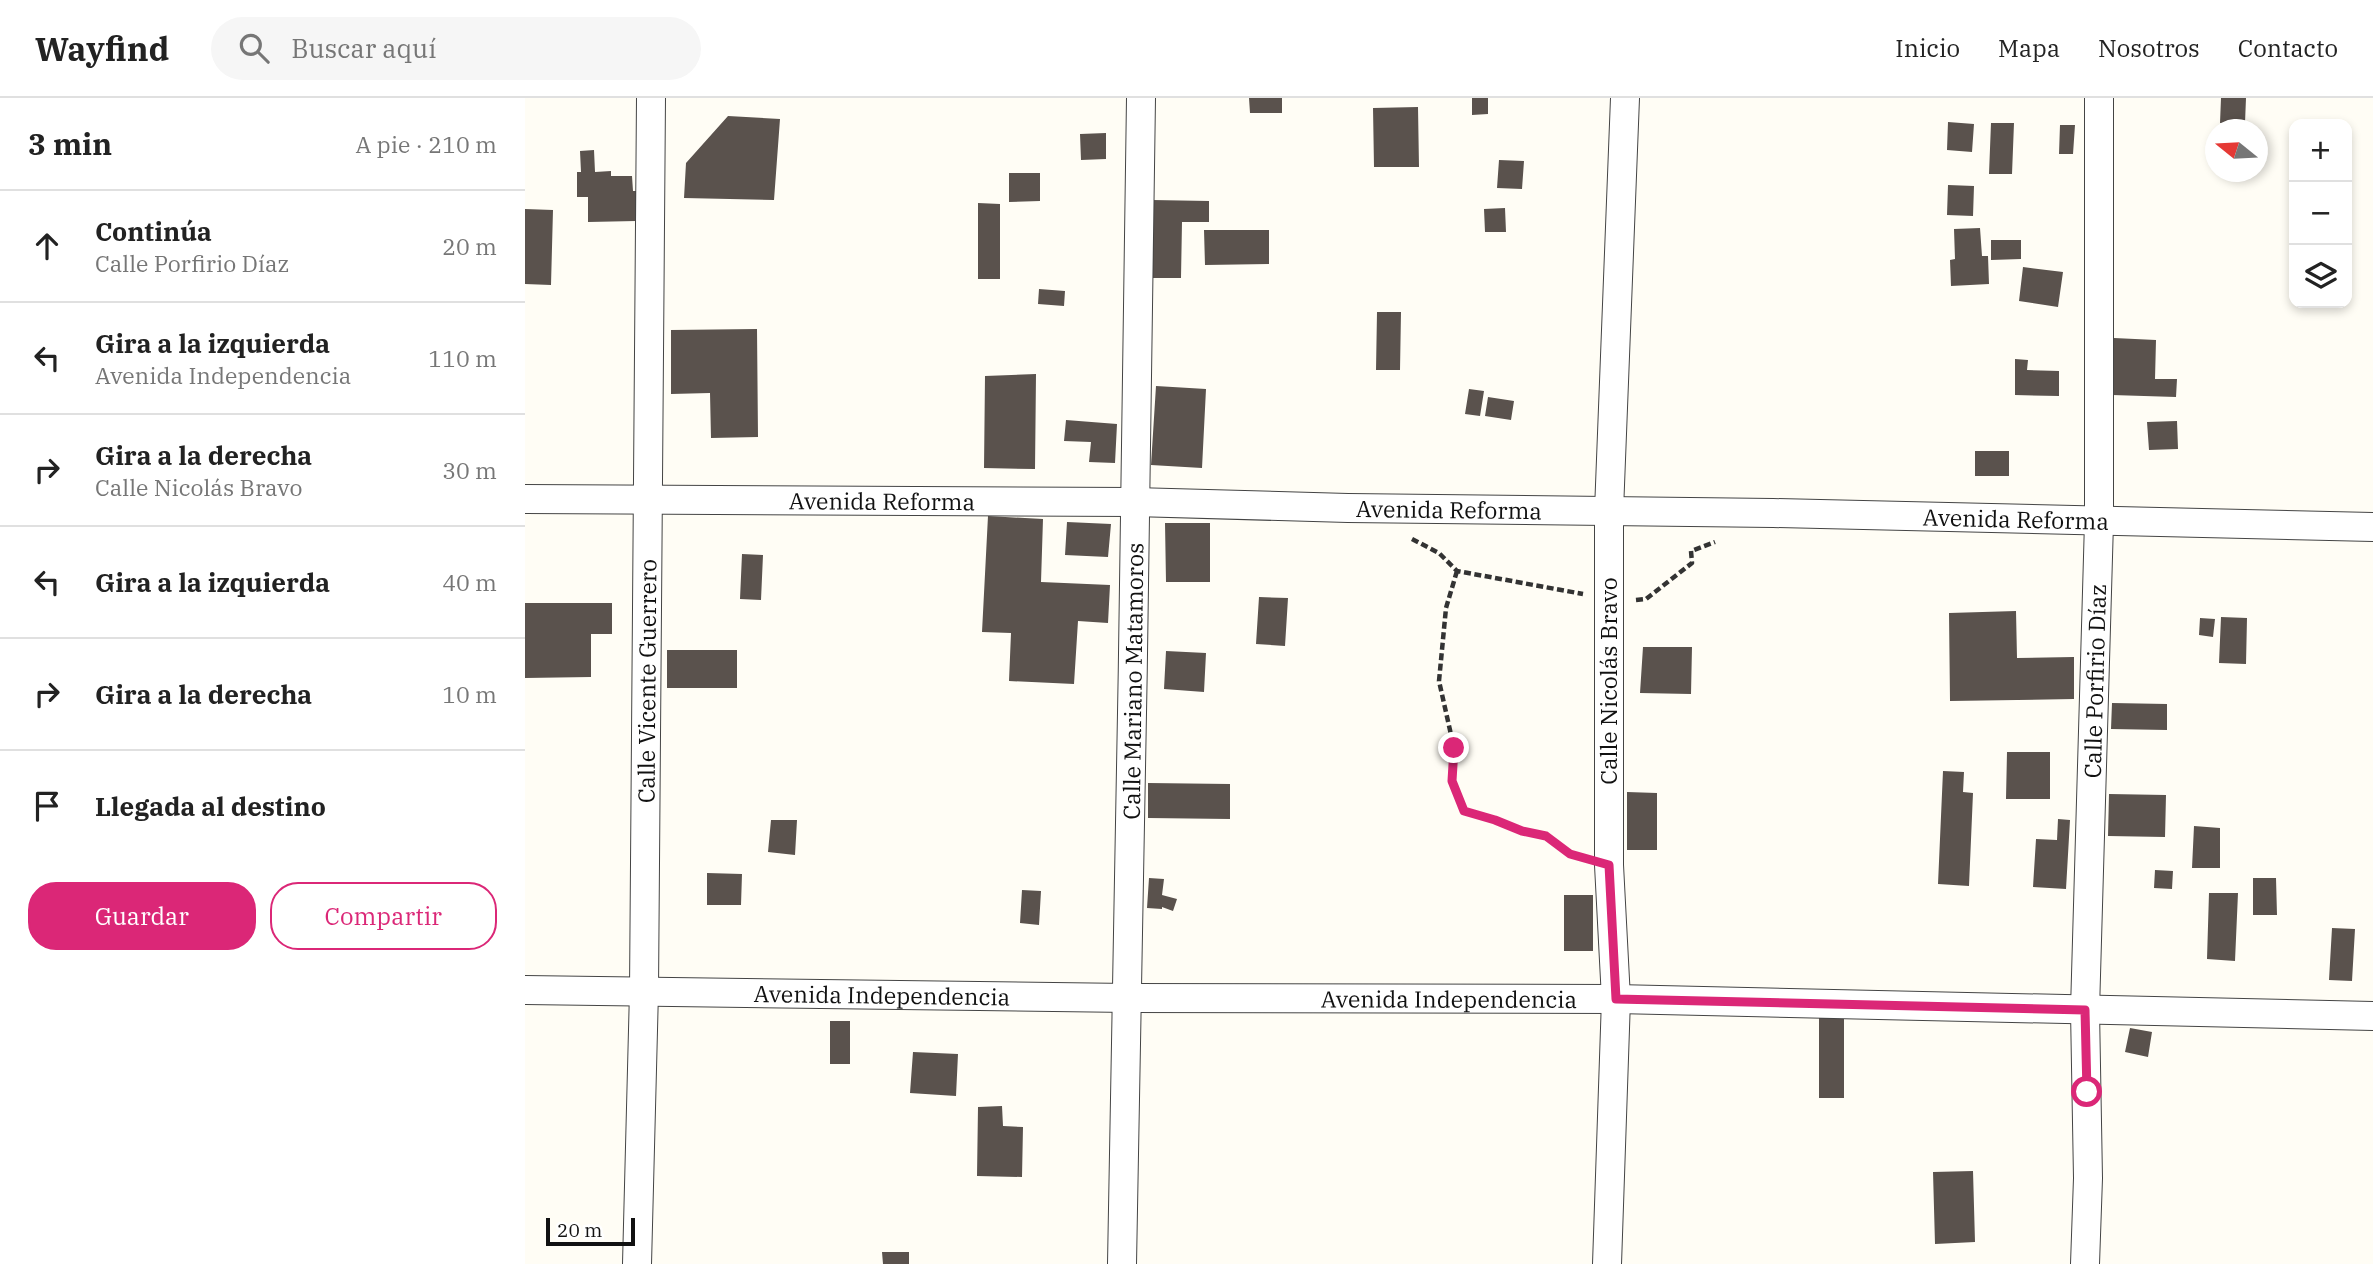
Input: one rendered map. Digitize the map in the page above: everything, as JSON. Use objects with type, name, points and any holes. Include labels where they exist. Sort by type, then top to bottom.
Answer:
[{"type":"street","name":"Calle Vicente Guerrero","points":[[637,1264],[644,992],[651,98]]},
{"type":"street","name":"Calle Mariano Matamoros","points":[[1122,1264],[1129,998],[1133,502],[1141,98]]},
{"type":"street","name":"Calle Nicolás Bravo","points":[[1607,1264],[1616,999],[1609,865],[1609,511],[1625,98]]},
{"type":"street","name":"Calle Porfirio Díaz","points":[[2085,1264],[2088,1178],[2085,1010],[2099,522],[2099,98]]},
{"type":"street","name":"Avenida Reforma","points":[[525,499],[1133,502],[2373,527]]},
{"type":"street","name":"Avenida Independencia","points":[[525,990],[1129,998],[1616,999],[2373,1016]]},
{"type":"path","points":[[1405,536],[1439,553],[1457,571],[1577,592],[1597,601],[1646,599],[1692,563],[1691,551],[1721,538]]},
{"type":"path","points":[[1457,571],[1446,608],[1439,681],[1454,748],[1452,781],[1464,811],[1522,831],[1546,836],[1570,854],[1609,865]]},
{"type":"building","points":[[1249,98],[1282,98],[1282,113],[1250,113]]},
{"type":"building","points":[[1472,98],[1488,98],[1488,114],[1472,115]]},
{"type":"building","points":[[2221,98],[2246,98],[2245,119],[2220,119]]},
{"type":"building","points":[[1418,107],[1419,167],[1374,167],[1373,108]]},
{"type":"building","points":[[728,116],[780,119],[774,200],[684,198],[686,163]]},
{"type":"building","points":[[1948,122],[1974,124],[1972,152],[1947,150]]},
{"type":"building","points":[[1991,123],[2014,123],[2012,174],[1989,174]]},
{"type":"building","points":[[2060,125],[2075,125],[2073,154],[2059,154]]},
{"type":"building","points":[[1106,133],[1106,159],[1081,160],[1080,134]]},
{"type":"building","points":[[594,150],[595,172],[611,171],[611,176],[632,176],[633,191],[636,191],[636,221],[588,222],[588,197],[577,197],[577,172],[581,172],[580,151]]},
{"type":"building","points":[[1499,160],[1524,161],[1522,189],[1497,188]]},
{"type":"building","points":[[1009,173],[1040,173],[1040,201],[1009,202]]},
{"type":"building","points":[[1948,185],[1974,186],[1973,216],[1947,215]]},
{"type":"building","points":[[1152,200],[1209,201],[1209,222],[1182,222],[1181,278],[1151,278]]},
{"type":"building","points":[[978,203],[1000,204],[1000,279],[978,279]]},
{"type":"building","points":[[1505,208],[1506,232],[1485,232],[1484,209]]},
{"type":"building","points":[[525,209],[553,210],[551,285],[525,284]]},
{"type":"building","points":[[1980,228],[1982,256],[1988,256],[1989,284],[1951,286],[1950,260],[1955,259],[1954,229]]},
{"type":"building","points":[[1204,230],[1269,230],[1269,264],[1205,265]]},
{"type":"building","points":[[1991,240],[2021,240],[2021,259],[1991,260]]},
{"type":"building","points":[[2023,267],[2063,272],[2058,307],[2019,301]]},
{"type":"building","points":[[1039,289],[1065,291],[1064,306],[1038,304]]},
{"type":"building","points":[[1377,312],[1401,312],[1400,370],[1376,370]]},
{"type":"building","points":[[757,329],[758,437],[711,438],[710,393],[671,394],[671,330]]},
{"type":"building","points":[[2114,338],[2156,340],[2155,379],[2177,379],[2176,397],[2112,395]]},
{"type":"building","points":[[2015,359],[2028,360],[2027,370],[2059,371],[2059,396],[2015,395]]},
{"type":"building","points":[[1036,374],[1035,469],[984,468],[985,376]]},
{"type":"building","points":[[1156,386],[1206,389],[1202,468],[1151,465]]},
{"type":"building","points":[[1469,389],[1484,391],[1480,416],[1465,414]]},
{"type":"building","points":[[1488,397],[1514,401],[1511,420],[1485,416]]},
{"type":"building","points":[[1066,420],[1117,424],[1115,463],[1089,462],[1091,442],[1064,441]]},
{"type":"building","points":[[2177,421],[2178,449],[2149,450],[2147,422]]},
{"type":"building","points":[[1975,451],[2009,451],[2009,476],[1975,476]]},
{"type":"building","points":[[988,516],[1043,519],[1041,582],[1110,585],[1108,623],[1078,621],[1074,684],[1009,681],[1011,633],[982,632]]},
{"type":"building","points":[[1067,522],[1111,524],[1108,557],[1065,555]]},
{"type":"building","points":[[1165,523],[1210,523],[1210,582],[1166,582]]},
{"type":"building","points":[[742,554],[763,555],[761,600],[740,599]]},
{"type":"building","points":[[1259,597],[1288,598],[1285,646],[1256,644]]},
{"type":"building","points":[[525,603],[612,603],[612,634],[591,634],[591,677],[525,678]]},
{"type":"building","points":[[2016,611],[2017,658],[2074,657],[2074,699],[1950,701],[1949,613]]},
{"type":"building","points":[[2221,617],[2247,618],[2246,664],[2219,663]]},
{"type":"building","points":[[2200,618],[2215,619],[2213,637],[2199,635]]},
{"type":"building","points":[[1643,647],[1692,647],[1691,694],[1640,693]]},
{"type":"building","points":[[667,650],[737,650],[737,688],[667,688]]},
{"type":"building","points":[[1166,651],[1206,653],[1204,692],[1164,689]]},
{"type":"building","points":[[2112,703],[2167,704],[2167,730],[2111,729]]},
{"type":"building","points":[[2007,752],[2050,752],[2050,799],[2006,799]]},
{"type":"building","points":[[1943,771],[1964,772],[1963,792],[1973,793],[1969,886],[1938,884]]},
{"type":"building","points":[[1148,783],[1230,784],[1230,819],[1148,818]]},
{"type":"building","points":[[1627,792],[1657,793],[1657,850],[1627,850]]},
{"type":"building","points":[[2109,794],[2166,795],[2165,837],[2108,836]]},
{"type":"building","points":[[2058,819],[2070,820],[2066,889],[2033,887],[2036,839],[2057,840]]},
{"type":"building","points":[[771,820],[797,820],[795,855],[768,852]]},
{"type":"building","points":[[2194,826],[2220,828],[2220,868],[2192,868]]},
{"type":"building","points":[[2155,870],[2173,871],[2172,889],[2154,888]]},
{"type":"building","points":[[707,873],[742,874],[741,905],[707,905]]},
{"type":"building","points":[[1149,878],[1164,879],[1162,895],[1177,899],[1173,911],[1162,907],[1147,908]]},
{"type":"building","points":[[2253,878],[2276,878],[2277,915],[2253,915]]},
{"type":"building","points":[[1022,890],[1041,891],[1039,925],[1020,923]]},
{"type":"building","points":[[2209,893],[2238,893],[2235,961],[2207,959]]},
{"type":"building","points":[[1564,895],[1593,895],[1593,951],[1564,951]]},
{"type":"building","points":[[2332,928],[2355,929],[2352,981],[2329,980]]},
{"type":"building","points":[[1819,1015],[1844,1015],[1844,1098],[1819,1098]]},
{"type":"building","points":[[830,1021],[850,1021],[850,1064],[830,1064]]},
{"type":"building","points":[[2130,1028],[2152,1032],[2148,1057],[2125,1052]]},
{"type":"building","points":[[913,1052],[958,1054],[956,1096],[910,1093]]},
{"type":"building","points":[[1002,1106],[1003,1126],[1023,1127],[1022,1177],[977,1176],[978,1107]]},
{"type":"building","points":[[1973,1171],[1975,1242],[1935,1244],[1933,1172]]},
{"type":"building","points":[[882,1252],[909,1252],[909,1264],[883,1264]]},
{"type":"route","points":[[1454,748],[1452,781],[1464,811],[1522,831],[1546,836],[1570,854],[1609,865],[1616,999],[2085,1010],[2087,1092]]}]
